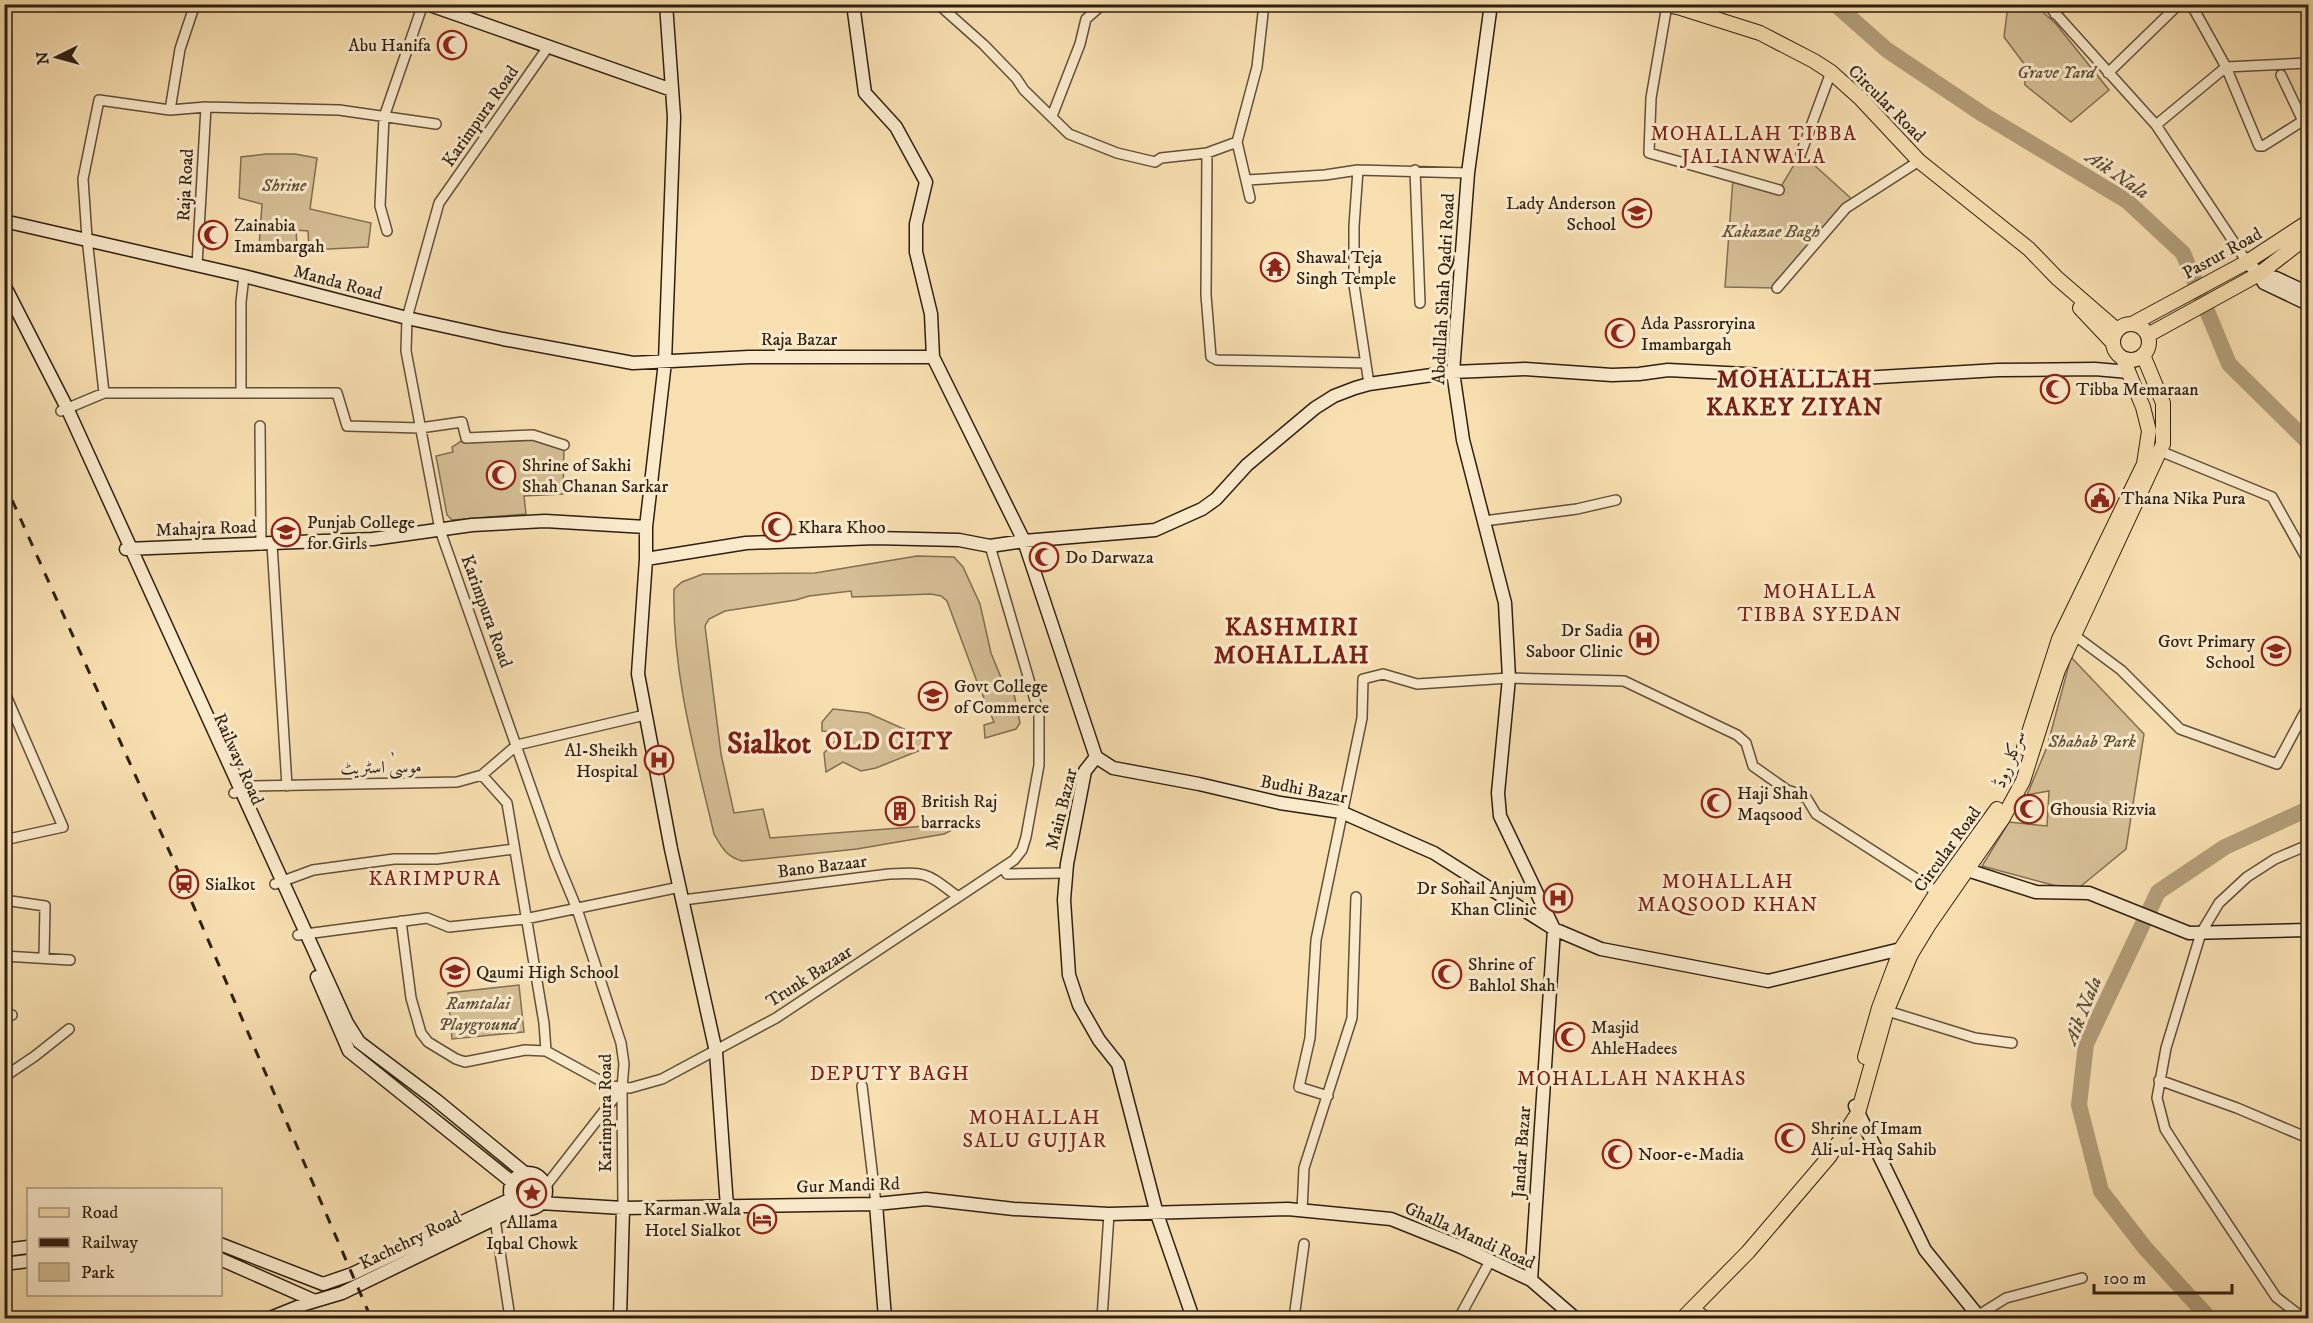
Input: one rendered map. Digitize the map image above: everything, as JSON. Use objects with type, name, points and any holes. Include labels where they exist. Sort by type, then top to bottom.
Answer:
[{"type":"main road","name":"Circular Road","points":[[1673,6],[1760,33],[1831,72],[1860,98],[1919,161],[2029,249],[2115,337]]},
{"type":"main road","name":"Pasrur Road","points":[[2132,324],[2247,262],[2308,222]]},
{"type":"main road","name":"Pasrur Road","points":[[2148,335],[2164,324],[2259,274],[2308,236]]},
{"type":"main road","points":[[2126,324],[2132,324],[2143,328],[2148,335],[2149,345],[2144,355],[2134,360],[2123,359],[2116,352],[2115,337],[2126,324]]},
{"type":"main road","points":[[2069,632],[2163,444],[2163,403],[2144,355]]},
{"type":"main road","name":"Circular Road","points":[[1683,1318],[1748,1252],[1829,1158],[1849,1126],[1856,1108],[1869,1037],[1883,1009],[1901,949],[1937,892],[1962,868],[1995,815],[2014,778],[2051,660],[2069,632],[2145,464],[2149,431],[2123,359]]},
{"type":"main road","points":[[2146,420],[2164,420]]},
{"type":"main road","points":[[1883,1009],[1911,954],[1962,868]]},
{"type":"street","points":[[170,110],[180,49],[195,4]]},
{"type":"street","points":[[387,231],[380,206],[384,117],[423,4]]},
{"type":"street","points":[[427,4],[672,90]]},
{"type":"street","points":[[666,4],[674,117],[665,362],[646,527],[638,674],[716,1052],[727,1207]]},
{"type":"street","points":[[853,4],[866,93],[896,127],[926,182],[916,224],[916,252],[931,314],[933,357]]},
{"type":"street","points":[[938,4],[984,45],[1016,78],[1024,90],[1069,134],[1118,153],[1155,162],[1161,158],[1207,153],[1237,142]]},
{"type":"street","points":[[1052,116],[1080,44],[1086,19],[1103,4]]},
{"type":"street","points":[[1250,198],[1237,142],[1257,67],[1264,4]]},
{"type":"street","name":"Abdullah Shah Qadri Road","points":[[1491,4],[1468,173],[1453,372],[1459,419],[1505,603],[1509,678]]},
{"type":"street","points":[[2047,4],[2156,125],[2247,262],[2264,283],[2308,304]]},
{"type":"street","points":[[2055,14],[2063,4]]},
{"type":"street","points":[[2192,4],[2226,67],[2259,146],[2263,147],[2301,122],[2302,119],[2281,75]]},
{"type":"street","points":[[1673,6],[1651,98],[1649,153],[1779,190]]},
{"type":"street","points":[[2108,73],[2175,6]]},
{"type":"street","name":"Karimpura Road","points":[[549,47],[439,203],[407,318],[406,351],[440,530],[555,856],[578,909],[618,1028],[624,1056],[623,1208]]},
{"type":"street","points":[[2156,125],[2226,67],[2308,63]]},
{"type":"street","points":[[1801,153],[1831,72]]},
{"type":"street","points":[[104,393],[83,179],[99,100],[170,110],[206,107],[339,110],[436,124]]},
{"type":"street","name":"Raja Road","points":[[197,265],[206,107]]},
{"type":"street","points":[[1207,153],[1206,295],[1211,357],[1217,360],[1365,363]]},
{"type":"street","points":[[1777,288],[1846,207],[1919,161]]},
{"type":"street","points":[[1247,180],[1358,170],[1468,173]]},
{"type":"street","points":[[1358,170],[1354,226],[1354,285],[1369,384]]},
{"type":"street","points":[[1414,170],[1420,303]]},
{"type":"street","name":"Manda Road","points":[[4,221],[87,238],[407,318],[503,339],[633,363],[665,362]]},
{"type":"street","points":[[2259,274],[2276,278],[2308,292]]},
{"type":"street","points":[[241,393],[241,302],[244,276]]},
{"type":"street","points":[[4,285],[64,410],[104,393],[337,393],[347,426],[420,428],[462,422],[466,438],[533,435],[564,445]]},
{"type":"street","name":"Railway Road","points":[[4,294],[64,410],[129,549],[302,934],[349,1050],[512,1182]]},
{"type":"street","name":"Raja Bazar","points":[[665,362],[749,357],[933,357]]},
{"type":"street","name":"Main Bazar","points":[[933,357],[1024,541],[1096,757],[1086,771],[1066,873],[1064,900],[1069,975],[1079,1005],[1099,1040],[1118,1064],[1157,1214],[1193,1318]]},
{"type":"street","points":[[646,559],[746,543],[875,538],[959,540],[990,546],[1147,531],[1188,516],[1216,499],[1247,465],[1315,408],[1334,396],[1369,384],[1453,372],[1525,369],[1612,375],[1668,370],[1845,379],[1998,370],[2086,369],[2129,372]]},
{"type":"street","points":[[260,426],[267,544],[287,786]]},
{"type":"street","points":[[2160,452],[2272,497],[2308,561]]},
{"type":"street","points":[[1484,521],[1577,509],[1616,500]]},
{"type":"street","name":"Mahajra Road","points":[[129,549],[373,539],[472,525],[545,521],[646,527]]},
{"type":"street","name":"Trunk Bazaar","points":[[622,1088],[647,1085],[662,1079],[776,1018],[957,897],[1004,869],[1022,850],[1039,765],[1039,714],[990,546]]},
{"type":"street","points":[[2069,632],[2121,670],[2180,729],[2277,764],[2308,706]]},
{"type":"street","points":[[1328,1096],[1299,1087],[1310,1038],[1316,940],[1362,718],[1363,679],[1383,674],[1417,684],[1509,678],[1624,681],[1737,735],[1746,743],[1753,766],[1787,790],[1807,799],[1816,814],[1937,892]]},
{"type":"street","name":"Jandar Bazar","points":[[1509,678],[1498,793],[1500,816],[1554,929],[1531,1280]]},
{"type":"street","points":[[4,691],[63,827],[4,840]]},
{"type":"street","points":[[517,745],[645,715]]},
{"type":"street","name":"موسیٰ اسٹریٹ","points":[[237,791],[252,786],[457,782],[482,775],[517,745]]},
{"type":"street","name":"Budhi Bazar","points":[[1096,757],[1113,768],[1280,803],[1341,812],[1434,853],[1554,929],[1601,949],[1768,981],[1901,949]]},
{"type":"street","points":[[482,775],[507,803],[544,1023],[546,1051]]},
{"type":"street","points":[[2303,1318],[2276,1297],[2165,1129],[2157,1098],[2166,1048],[2195,933],[2219,903],[2247,877],[2275,859],[2308,845]]},
{"type":"street","points":[[279,883],[313,870],[394,859],[437,859],[514,849]]},
{"type":"street","points":[[1962,868],[2036,892],[2089,893],[2195,933],[2308,930]]},
{"type":"street","points":[[1004,869],[1006,874],[1066,873]]},
{"type":"street","name":"Bano Bazaar","points":[[302,934],[427,918],[449,927],[525,919],[682,893],[889,874],[927,874],[957,897]]},
{"type":"street","points":[[4,886],[5,900],[45,906],[44,957]]},
{"type":"street","points":[[1302,1210],[1304,1168],[1352,1018],[1356,897]]},
{"type":"street","points":[[401,921],[411,998],[421,1033],[428,1042],[465,1062],[525,1050],[546,1051],[610,1086],[622,1088],[545,1187]]},
{"type":"street","points":[[302,934],[346,1023],[359,1042],[436,1100],[525,1173],[538,1177],[545,1187],[545,1193],[540,1203],[530,1209],[515,1203],[510,1187],[516,1177],[525,1173]]},
{"type":"street","points":[[4,956],[70,960]]},
{"type":"street","points":[[1883,1009],[1975,1038],[2012,1043]]},
{"type":"street","points":[[4,1077],[69,1029]]},
{"type":"street","points":[[2159,1080],[2237,1108],[2308,1138]]},
{"type":"street","points":[[862,1086],[876,1204],[885,1318]]},
{"type":"street","points":[[1856,1108],[1925,1250],[1977,1318],[2006,1298],[2082,1278]]},
{"type":"street","name":"Gur Mandi Rd","points":[[540,1203],[623,1208],[727,1207],[876,1204],[926,1199],[1014,1209],[1157,1214]]},
{"type":"street","name":"Kachehry Road","points":[[270,1318],[354,1287],[495,1219],[515,1203]]},
{"type":"street","name":"Kachehry Road","points":[[222,1245],[323,1284],[352,1275],[515,1203]]},
{"type":"street","points":[[620,1318],[623,1208]]},
{"type":"street","name":"Ghalla Mandi Road","points":[[1157,1214],[1302,1210],[1391,1219],[1531,1280],[1575,1318]]},
{"type":"street","points":[[1102,1318],[1109,1214]]},
{"type":"street","points":[[495,1219],[510,1318]]},
{"type":"street","points":[[1294,1318],[1304,1244]]},
{"type":"street","points":[[4,1250],[27,1247]]},
{"type":"street","points":[[222,1260],[315,1301]]},
{"type":"street","points":[[1460,1318],[1490,1261]]},
{"type":"street","points":[[4,1264],[27,1262]]},
{"type":"street","points":[[1693,1307],[1708,1318]]},
{"type":"green space","name":"Grave Yard","points":[[2008,5],[2035,5],[2056,24],[2109,90],[2071,122],[2025,85],[2025,65],[2004,37]]},
{"type":"green space","name":"Kakazae Bagh","points":[[1801,153],[1855,202],[1777,288],[1725,287],[1733,179],[1779,190]]},
{"type":"green space","name":"Shrine","points":[[295,154],[317,158],[310,209],[371,223],[368,247],[309,250],[308,231],[296,230],[297,245],[259,247],[262,204],[239,198],[241,157]]},
{"type":"green space","name":"Shrine of Sakhi Shah Chanan Sarkar","points":[[533,435],[564,445],[563,494],[524,496],[526,514],[452,520],[447,515],[436,456],[453,452],[452,447],[466,438]]},
{"type":"green space","points":[[917,556],[954,557],[963,567],[980,604],[991,653],[1002,680],[1013,689],[1020,723],[1016,729],[985,738],[984,725],[994,722],[947,601],[941,596],[931,594],[852,597],[851,591],[725,611],[709,619],[705,626],[721,754],[734,813],[763,809],[770,838],[952,824],[956,828],[944,834],[857,849],[742,861],[732,857],[714,834],[692,743],[677,651],[674,589],[682,582],[703,574],[815,573]]},
{"type":"green space","name":"Shahab Park","points":[[2071,657],[2144,734],[2126,849],[2075,891],[1982,866],[2009,822],[2047,826],[2049,791],[2027,795],[2047,747]]},
{"type":"green space","points":[[833,709],[868,713],[922,737],[923,749],[876,768],[861,771],[843,762],[826,772],[824,753],[836,740],[831,732],[822,731],[822,722]]},
{"type":"green space","name":"Ramtalai Playground","points":[[519,985],[524,1032],[452,1039],[448,993]]},
{"type":"waterway","name":"Aik Nala","points":[[1835,4],[1887,50],[1984,115],[2127,201],[2183,253],[2229,364],[2308,442]]},
{"type":"waterway","name":"Aik Nala","points":[[2209,1318],[2145,1248],[2101,1191],[2079,1105],[2086,1044],[2158,892],[2225,847],[2308,809]]},
{"type":"railway","points":[[4,482],[184,884],[371,1318]]},
{"type":"place","name":"Abu Hanifa","points":[[452,45]]},
{"type":"place","name":"Lady Anderson School","points":[[1637,213]]},
{"type":"place","name":"Zainabia Imambargah","points":[[213,235]]},
{"type":"place","name":"Shawal Teja Singh Temple","points":[[1275,267]]},
{"type":"place","name":"Ada Passroryina Imambargah","points":[[1620,333]]},
{"type":"place","name":"Tibba Memaraan","points":[[2055,389]]},
{"type":"place","name":"Shrine of Sakhi Shah Chanan Sarkar","points":[[501,475]]},
{"type":"place","name":"Thana Nika Pura","points":[[2100,498]]},
{"type":"place","name":"Khara Khoo","points":[[777,527]]},
{"type":"place","name":"Punjab College for Girls","points":[[286,532]]},
{"type":"place","name":"Do Darwaza","points":[[1044,557]]},
{"type":"place","name":"Dr Sadia Saboor Clinic","points":[[1644,640]]},
{"type":"place","name":"Govt Primary School","points":[[2276,651]]},
{"type":"place","name":"Govt College of Commerce","points":[[933,696]]},
{"type":"place","name":"Al-Sheikh Hospital","points":[[659,760]]},
{"type":"place","name":"Haji Shah Maqsood","points":[[1716,803]]},
{"type":"place","name":"Ghousia Rizvia","points":[[2029,809]]},
{"type":"place","name":"British Raj barracks","points":[[900,811]]},
{"type":"place","name":"Sialkot","points":[[184,884]]},
{"type":"place","name":"Dr Sohail Anjum Khan Clinic","points":[[1558,898]]},
{"type":"place","name":"Qaumi High School","points":[[455,972]]},
{"type":"place","name":"Shrine of Bahlol Shah","points":[[1447,974]]},
{"type":"place","name":"Masjid AhleHadees","points":[[1570,1037]]},
{"type":"place","name":"Shrine of Imam Ali-ul-Haq Sahib","points":[[1790,1138]]},
{"type":"place","name":"Noor-e-Madia","points":[[1617,1154]]},
{"type":"place","name":"Allama Iqbal Chowk","points":[[532,1193]]},
{"type":"place","name":"Karman Wala Hotel Sialkot","points":[[762,1219]]},
{"type":"district","name":"MOHALLAH TIBBA JALIANWALA","points":[[1754,144]]},
{"type":"district","name":"MOHALLAH KAKEY ZIYAN","points":[[1795,393]]},
{"type":"district","name":"MOHALLA TIBBA SYEDAN","points":[[1820,602]]},
{"type":"district","name":"KASHMIRI MOHALLAH","points":[[1292,641]]},
{"type":"district","name":"OLD CITY","points":[[889,741]]},
{"type":"district","name":"Sialkot","points":[[769,743]]},
{"type":"district","name":"KARIMPURA","points":[[435,878]]},
{"type":"district","name":"MOHALLAH MAQSOOD KHAN","points":[[1728,892]]},
{"type":"district","name":"DEPUTY BAGH","points":[[890,1073]]},
{"type":"district","name":"MOHALLAH NAKHAS","points":[[1632,1078]]},
{"type":"district","name":"MOHALLAH SALU GUJJAR","points":[[1035,1128]]}]
